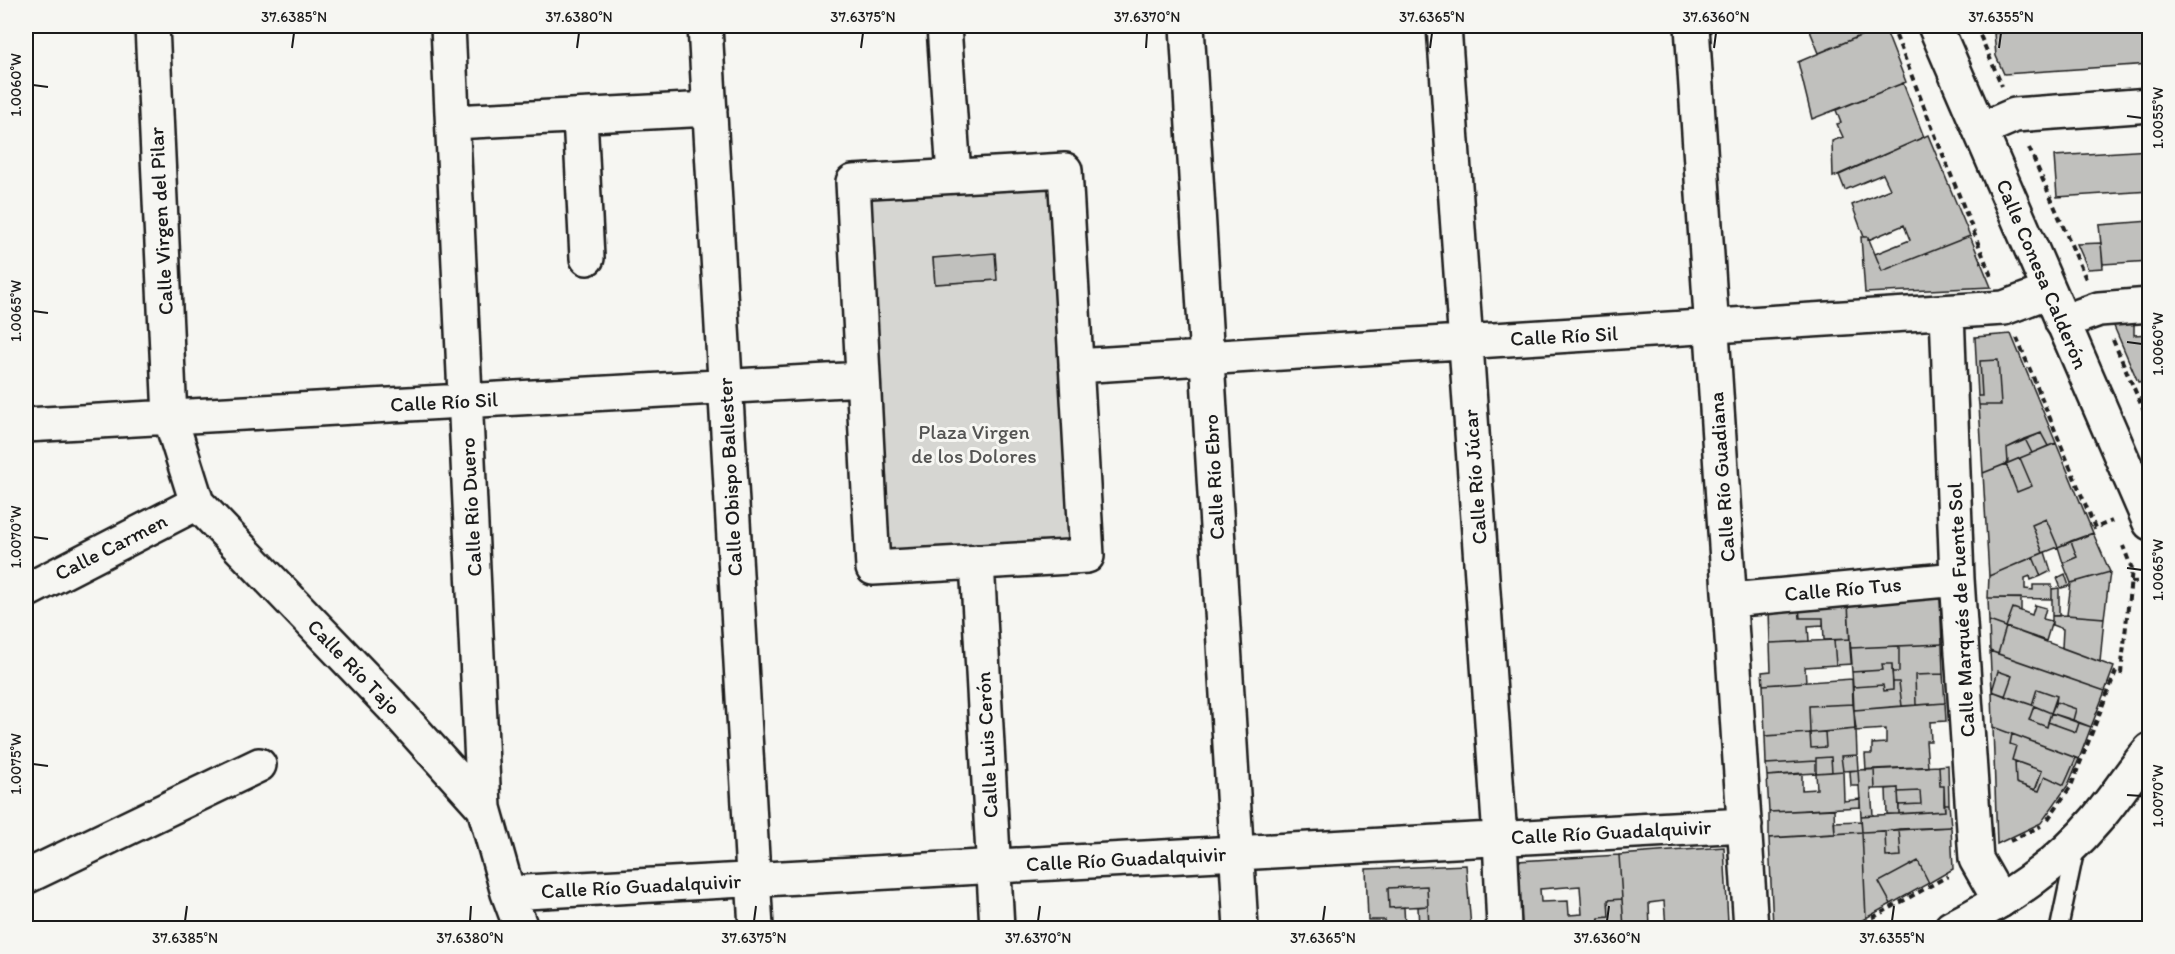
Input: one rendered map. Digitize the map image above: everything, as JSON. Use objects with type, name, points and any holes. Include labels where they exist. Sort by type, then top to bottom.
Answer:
[{"type":"street","name":"Calle Virgen del Pilar","points":[[152,26],[170,417]]},
{"type":"street","name":"Calle Río Duero","points":[[448,26],[484,808]]},
{"type":"street","name":"Calle Obispo Ballester","points":[[705,26],[756,928]]},
{"type":"street","points":[[944,26],[954,176]]},
{"type":"street","name":"Calle Río Ebro","points":[[1187,26],[1241,928]]},
{"type":"street","name":"Calle Río Júcar","points":[[1444,26],[1500,838],[1504,928]]},
{"type":"street","name":"Calle Río Guadiana","points":[[1692,26],[1751,928]]},
{"type":"street","name":"Calle Conesa Calderón","points":[[1935,26],[2149,522]]},
{"type":"street","points":[[1980,130],[2014,115],[2150,105]]},
{"type":"street","points":[[453,122],[710,109]]},
{"type":"street","points":[[580,116],[587,258]]},
{"type":"street","points":[[1065,170],[1076,366],[1087,556],[873,568],[853,182],[1065,170]]},
{"type":"street","name":"Calle Río Sil","points":[[1076,366],[2004,308],[2049,291]]},
{"type":"street","points":[[2062,322],[2099,309],[2150,305]]},
{"type":"street","name":"Calle Marqués de Fuente Sol","points":[[1947,312],[1957,579],[1976,859],[1990,914]]},
{"type":"street","name":"Calle Río Sil","points":[[26,425],[863,379]]},
{"type":"street","name":"Calle Río Tajo","points":[[170,417],[197,503],[391,705],[484,808],[508,893],[521,928]]},
{"type":"street","name":"Calle Carmen","points":[[26,591],[197,503]]},
{"type":"street","name":"Calle Luis Cerón","points":[[977,562],[998,928]]},
{"type":"street","name":"Calle Río Tus","points":[[1730,600],[1957,579]]},
{"type":"street","points":[[2120,792],[2150,737]]},
{"type":"street","points":[[1952,928],[1990,914],[2078,840],[2120,792],[2150,750]]},
{"type":"street","points":[[26,877],[259,765]]},
{"type":"street","name":"Calle Río Guadalquivir","points":[[508,893],[1745,825]]},
{"type":"lane","points":[[2059,928],[2078,840]]},
{"type":"path","points":[[1976,26],[2150,425]]},
{"type":"path","points":[[2095,528],[2113,520],[2117,530]]},
{"type":"path","points":[[2116,671],[2121,673],[2132,569],[2121,540]]},
{"type":"path","points":[[2131,582],[2150,581]]},
{"type":"green space","name":"Plaza Virgen de los Dolores","points":[[1065,170],[1087,556],[873,568],[853,182]],"holes":[[[995,254],[996,280],[935,284],[933,258]]]},
{"type":"building","points":[[1808,26],[1884,26],[1819,53]]},
{"type":"building","points":[[1884,26],[1906,82],[1812,119],[1798,62]]},
{"type":"building","points":[[2150,26],[2150,64],[2004,74],[1996,56],[1994,33]]},
{"type":"building","points":[[1903,83],[1924,137],[1833,177],[1832,141],[1843,137],[1837,124],[1841,123],[1836,110]]},
{"type":"building","points":[[1928,135],[1970,236],[1882,271],[1875,254],[1910,240],[1904,225],[1868,240],[1868,237],[1864,237],[1852,205],[1890,189],[1883,174],[1845,190],[1839,175]]},
{"type":"building","points":[[2150,150],[2150,191],[2057,197],[2054,156]]},
{"type":"building","points":[[2150,221],[2150,261],[2103,264],[2099,225]]},
{"type":"building","points":[[1970,236],[1991,287],[1865,293],[1861,237],[1868,237],[1882,271]]},
{"type":"building","points":[[2101,243],[2103,268],[2088,269],[2077,244]]},
{"type":"building","points":[[995,253],[997,280],[935,284],[933,258]]},
{"type":"building","points":[[2134,323],[2134,335],[2150,334],[2150,381],[2138,382],[2113,324]]},
{"type":"building","points":[[2011,334],[2056,443],[2048,446],[2041,433],[2007,448],[2008,463],[1983,473],[1979,405],[2001,405],[1998,360],[1980,361],[1982,396],[1978,396],[1975,337]]},
{"type":"building","points":[[1998,360],[2001,405],[1979,405],[1978,396],[1982,396],[1980,361]]},
{"type":"building","points":[[2041,433],[2048,446],[2032,453],[2025,439]]},
{"type":"building","points":[[2025,439],[2032,453],[2008,463],[2007,448]]},
{"type":"building","points":[[2056,443],[2093,533],[2058,547],[2046,519],[2032,525],[2043,553],[1989,576],[1983,473],[2006,464],[2017,492],[2032,486],[2020,458]]},
{"type":"building","points":[[2020,458],[2032,486],[2017,492],[2006,464]]},
{"type":"building","points":[[2046,519],[2058,547],[2043,553],[2032,525]]},
{"type":"building","points":[[2093,533],[2110,572],[2071,583],[2063,563],[2077,557],[2071,541]]},
{"type":"building","points":[[2071,541],[2077,557],[2063,563],[2058,547]]},
{"type":"building","points":[[2045,552],[2051,571],[2041,576],[2033,557]]},
{"type":"building","points":[[2033,557],[2041,576],[2031,580],[2030,576],[2025,578],[2025,589],[2033,590],[2033,585],[2052,585],[2052,599],[1988,598],[1989,576]]},
{"type":"building","points":[[2110,572],[2104,618],[2067,615],[2071,583]]},
{"type":"building","points":[[2065,574],[2069,586],[2061,588],[2057,578]]},
{"type":"building","points":[[2059,588],[2059,616],[2052,616],[2052,589]]},
{"type":"building","points":[[1940,596],[1942,644],[1850,648],[1848,603]]},
{"type":"building","points":[[1988,598],[2021,598],[2021,611],[2013,608],[2006,627],[1989,621]]},
{"type":"building","points":[[1848,603],[1850,639],[1824,640],[1823,618],[1800,618],[1799,606]]},
{"type":"building","points":[[2035,605],[2046,608],[2043,619],[2052,621],[2046,641],[2006,627],[2013,608],[2032,615]]},
{"type":"building","points":[[1799,606],[1800,618],[1823,618],[1823,625],[1808,626],[1809,641],[1770,643],[1769,609]]},
{"type":"building","points":[[2052,616],[2104,618],[2100,662],[2062,648],[2063,629],[2052,625]]},
{"type":"building","points":[[1989,621],[2006,627],[1998,654],[1990,651]]},
{"type":"building","points":[[2006,627],[2114,667],[2105,691],[1998,654]]},
{"type":"building","points":[[1850,639],[1852,664],[1836,665],[1834,640]]},
{"type":"building","points":[[1834,640],[1836,665],[1805,667],[1806,682],[1763,685],[1762,672],[1771,671],[1770,643]]},
{"type":"building","points":[[1942,644],[1943,674],[1915,675],[1916,705],[1902,706],[1899,682],[1893,682],[1892,672],[1899,672],[1899,646]]},
{"type":"building","points":[[1899,646],[1899,672],[1892,672],[1892,664],[1882,664],[1883,670],[1852,672],[1850,648]]},
{"type":"building","points":[[1990,651],[2105,691],[2091,727],[2073,720],[2076,709],[2056,702],[2057,696],[2037,689],[2032,705],[2005,696],[2012,676],[1998,671],[1992,691]]},
{"type":"building","points":[[1882,664],[1892,664],[1893,690],[1884,691],[1883,685],[1853,687],[1852,672],[1883,670]]},
{"type":"building","points":[[1998,671],[2012,676],[2005,696],[1992,691]]},
{"type":"building","points":[[1943,674],[1945,703],[1916,705],[1915,675]]},
{"type":"building","points":[[1852,679],[1853,704],[1809,706],[1810,733],[1765,736],[1763,685]]},
{"type":"building","points":[[1893,682],[1899,682],[1902,706],[1854,710],[1853,687],[1883,685],[1884,691],[1893,690]]},
{"type":"building","points":[[2037,689],[2057,696],[2051,713],[2032,705]]},
{"type":"building","points":[[1992,691],[2034,706],[2029,720],[2047,727],[2048,722],[2076,732],[2079,723],[2091,727],[2079,759],[1993,727]]},
{"type":"building","points":[[2056,702],[2076,709],[2073,720],[2051,713]]},
{"type":"building","points":[[1945,703],[1946,721],[1930,722],[1931,741],[1926,741],[1928,767],[1866,770],[1865,754],[1872,754],[1872,744],[1886,743],[1886,729],[1855,731],[1854,710]]},
{"type":"building","points":[[1853,704],[1856,729],[1810,733],[1809,706]]},
{"type":"building","points":[[2034,706],[2051,713],[2047,727],[2029,720]]},
{"type":"building","points":[[2051,713],[2079,723],[2076,732],[2048,722]]},
{"type":"building","points":[[1993,727],[2012,734],[2010,744],[2016,746],[2012,760],[2015,761],[2016,783],[2039,791],[2045,776],[2064,785],[2076,758],[2079,759],[2068,785],[2041,823],[1997,844]]},
{"type":"building","points":[[1856,729],[1857,755],[1841,756],[1843,771],[1832,772],[1831,757],[1816,758],[1816,761],[1766,764],[1765,736],[1810,733],[1811,748],[1826,747],[1825,732]]},
{"type":"building","points":[[1825,732],[1826,747],[1811,748],[1810,733]]},
{"type":"building","points":[[2012,734],[2076,758],[2064,785],[2045,776],[2039,791],[2035,790],[2042,771],[2012,760],[2016,746],[2010,744]]},
{"type":"building","points":[[1857,755],[1858,770],[1843,771],[1841,756]]},
{"type":"building","points":[[1831,757],[1832,772],[1816,773],[1816,758]]},
{"type":"building","points":[[1816,761],[1816,773],[1767,776],[1766,764]]},
{"type":"building","points":[[2015,761],[2042,771],[2035,790],[2016,783]]},
{"type":"building","points":[[1948,765],[1949,804],[1944,804],[1944,786],[1940,786],[1939,766]]},
{"type":"building","points":[[1939,766],[1940,786],[1944,786],[1945,811],[1899,814],[1899,805],[1921,804],[1920,791],[1898,792],[1898,788],[1875,789],[1874,769]]},
{"type":"building","points":[[1874,769],[1875,789],[1871,789],[1873,815],[1861,816],[1858,770]]},
{"type":"building","points":[[1858,770],[1859,786],[1851,786],[1850,771]]},
{"type":"building","points":[[1843,771],[1844,801],[1860,799],[1860,807],[1769,812],[1767,776],[1802,773],[1802,790],[1817,789],[1816,773]]},
{"type":"building","points":[[1898,788],[1899,814],[1887,814],[1886,789]]},
{"type":"building","points":[[1920,791],[1921,804],[1899,805],[1898,792]]},
{"type":"building","points":[[1944,804],[1949,804],[1951,827],[1862,832],[1861,816],[1945,811]]},
{"type":"building","points":[[1834,809],[1835,834],[1769,838],[1769,812]]},
{"type":"building","points":[[1861,821],[1862,832],[1835,834],[1834,822]]},
{"type":"building","points":[[1951,827],[1953,869],[1929,883],[1918,861],[1879,882],[1891,904],[1866,918],[1862,832],[1885,831],[1886,857],[1901,856],[1899,829]]},
{"type":"building","points":[[1899,829],[1901,856],[1886,857],[1885,831]]},
{"type":"building","points":[[1862,832],[1866,918],[1848,928],[1773,928],[1769,838]]},
{"type":"building","points":[[1724,847],[1728,923],[1666,927],[1664,901],[1649,903],[1650,928],[1624,928],[1619,855]]},
{"type":"building","points":[[1619,855],[1622,899],[1608,900],[1609,917],[1599,918],[1599,928],[1522,928],[1518,861]],"holes":[[[1580,886],[1582,914],[1569,915],[1568,901],[1541,902],[1540,889]]]},
{"type":"building","points":[[1918,861],[1929,883],[1891,904],[1879,882]]},
{"type":"building","points":[[1466,865],[1471,928],[1429,928],[1427,886],[1388,888],[1389,908],[1404,907],[1405,928],[1385,928],[1385,920],[1368,920],[1366,869]]},
{"type":"building","points":[[1427,886],[1428,906],[1389,908],[1388,888]]},
{"type":"building","points":[[1622,899],[1624,928],[1597,928],[1599,918],[1609,917],[1608,900]]},
{"type":"building","points":[[1428,906],[1429,928],[1419,928],[1418,907]]},
{"type":"building","points":[[1721,923],[1721,928],[1696,928],[1696,925]]}]
